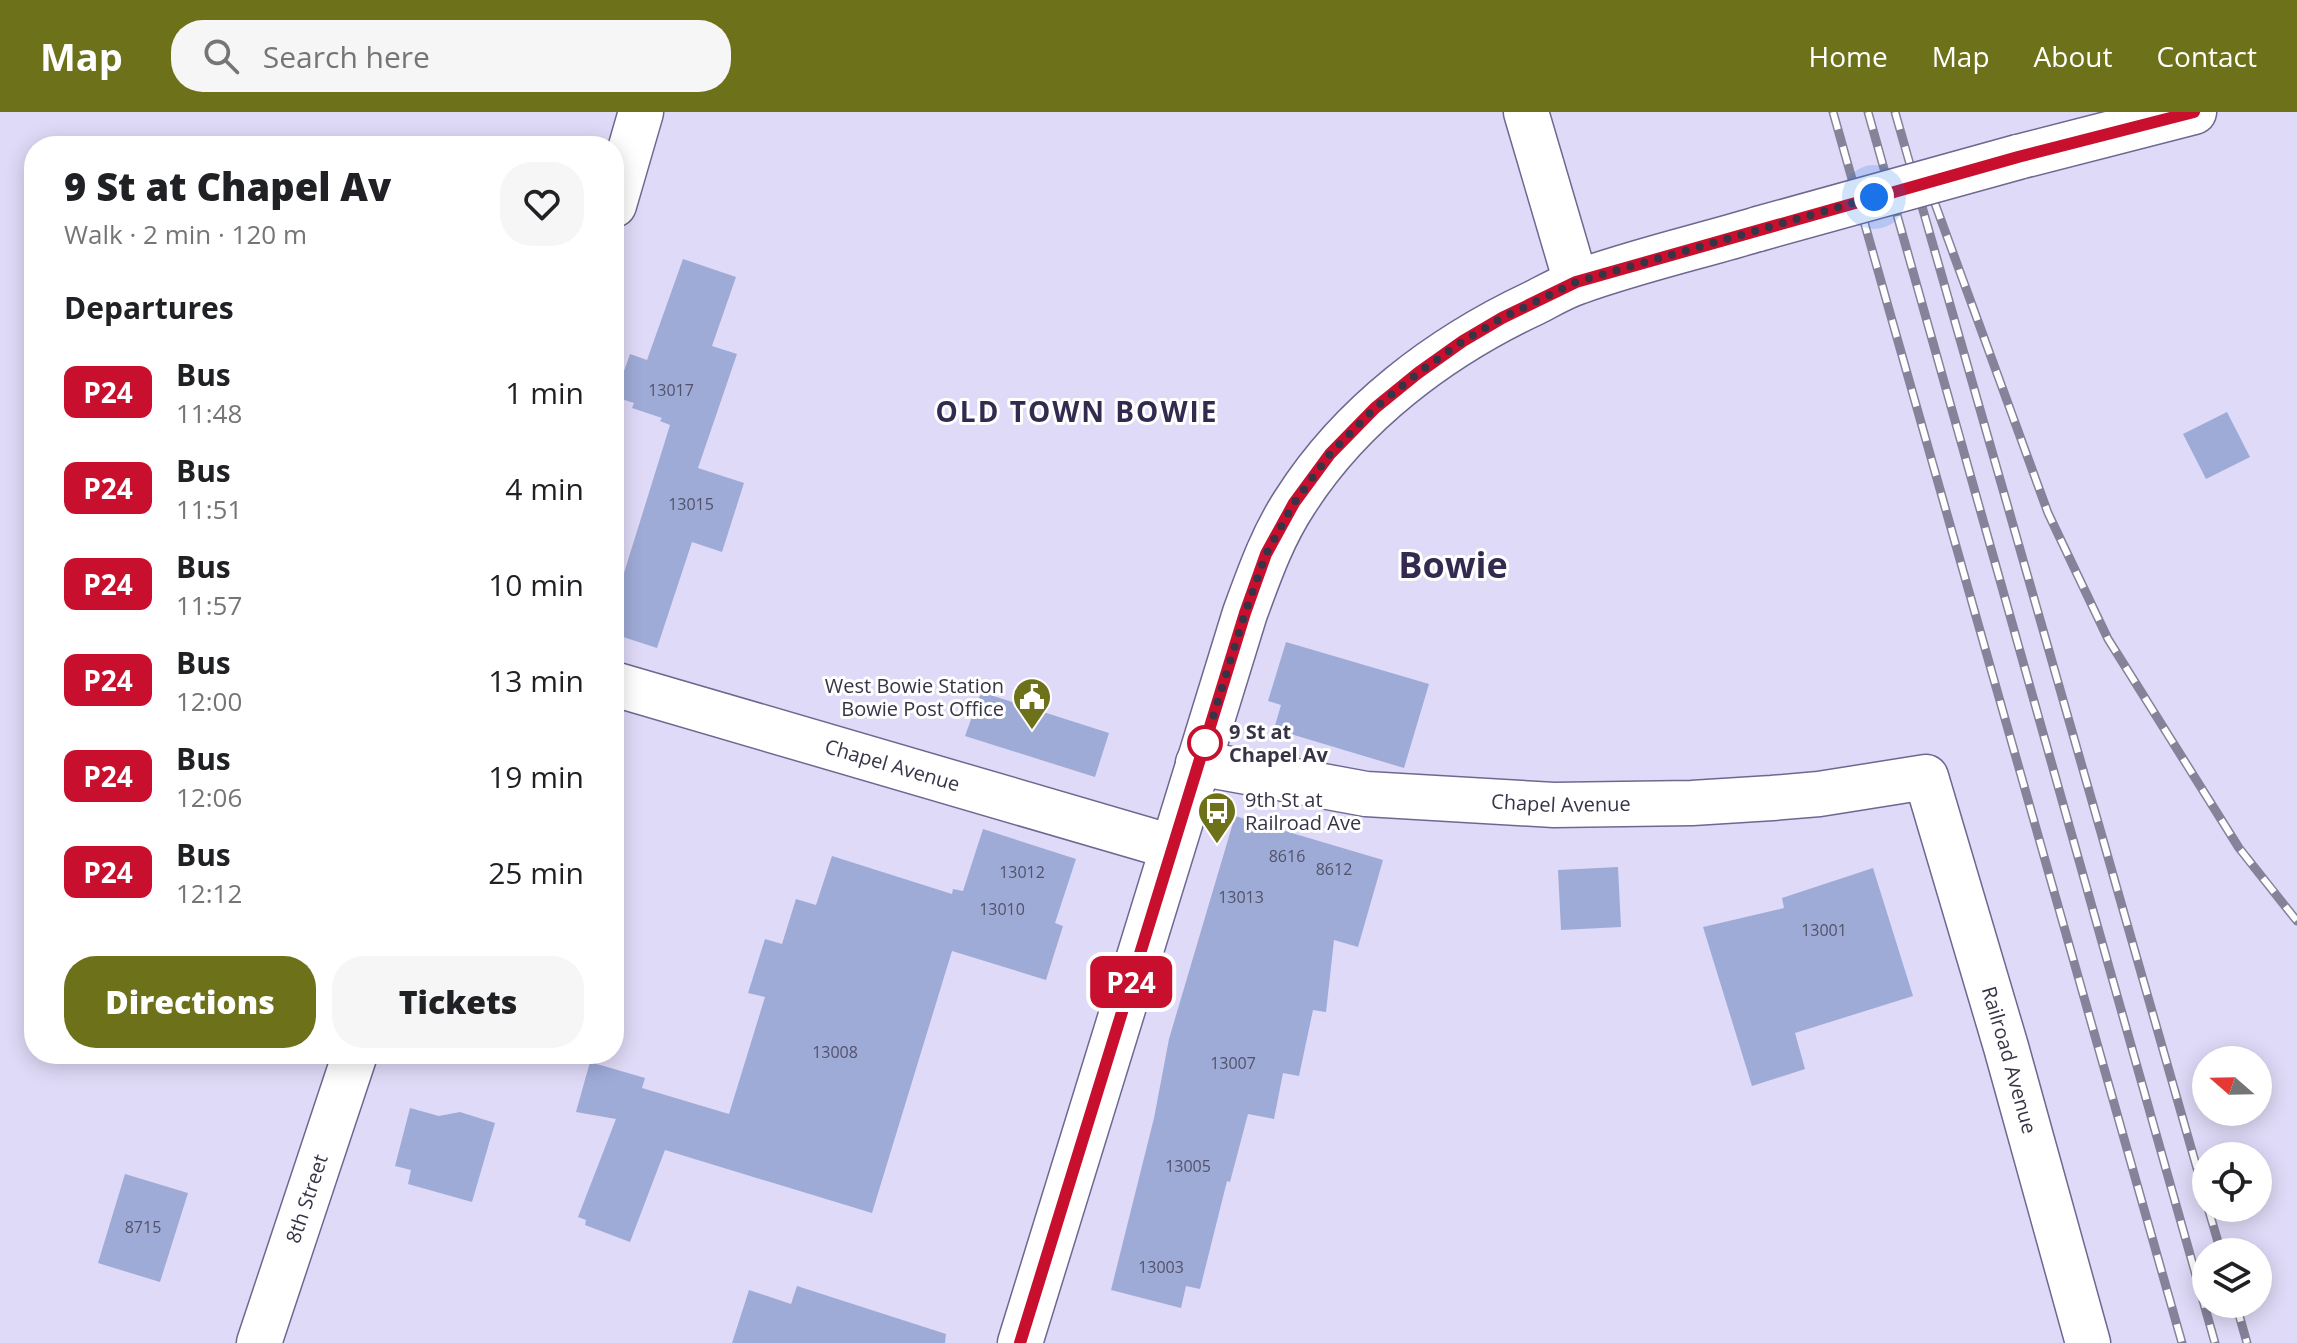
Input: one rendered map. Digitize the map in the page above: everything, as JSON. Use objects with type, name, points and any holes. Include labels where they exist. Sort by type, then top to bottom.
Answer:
[{"type":"street","points":[[624,171],[641,112]]},
{"type":"street","points":[[1526,112],[1576,282]]},
{"type":"street","points":[[1020,1343],[1245,613],[1266,554],[1294,503],[1330,454],[1375,408],[1463,341],[1576,282],[2018,157],[2194,112]]},
{"type":"street","name":"Chapel Avenue","points":[[624,687],[1172,847]]},
{"type":"street","name":"Chapel Avenue","points":[[1198,763],[1366,794],[1554,805],[1692,803],[1772,798],[1926,777]]},
{"type":"street","name":"Railroad Avenue","points":[[1926,777],[2006,1047],[2088,1343]]},
{"type":"street","name":"8th Street","points":[[259,1343],[352,1064]]},
{"type":"building","points":[[683,259],[736,277],[712,346],[737,354],[698,468],[744,483],[722,552],[692,542],[657,648],[624,637],[624,573],[670,425],[660,421],[662,418],[632,408],[634,403],[624,400],[624,371],[630,354],[647,360]]},
{"type":"building","points":[[2227,412],[2250,457],[2206,479],[2183,434]]},
{"type":"building","points":[[1286,642],[1429,684],[1404,768],[1274,729],[1281,705],[1268,701]]},
{"type":"building","points":[[981,692],[1109,733],[1095,777],[965,736]]},
{"type":"building","points":[[1235,816],[1383,860],[1358,947],[1334,940],[1326,1012],[1313,1010],[1299,1076],[1283,1073],[1274,1119],[1248,1114],[1230,1182],[1227,1181],[1200,1289],[1186,1286],[1181,1308],[1111,1290],[1154,1118],[1169,1039]]},
{"type":"building","points":[[983,829],[1076,859],[1055,923],[1063,926],[1046,980],[952,951],[872,1213],[665,1150],[630,1242],[585,1225],[586,1220],[578,1217],[616,1119],[576,1112],[589,1064],[645,1078],[642,1088],[729,1114],[765,997],[748,993],[765,939],[782,944],[796,899],[816,905],[832,856],[952,894],[953,889],[963,891]]},
{"type":"building","points":[[1618,867],[1621,927],[1561,930],[1558,870]]},
{"type":"building","points":[[1873,868],[1913,996],[1795,1033],[1805,1069],[1752,1086],[1703,927],[1784,908],[1782,898]]},
{"type":"building","points":[[410,1108],[439,1116],[460,1112],[495,1123],[472,1202],[408,1184],[411,1170],[395,1166]]},
{"type":"building","points":[[125,1174],[188,1193],[160,1282],[98,1263]]},
{"type":"building","points":[[797,1286],[946,1334],[945,1343],[732,1343],[749,1290],[791,1304]]},
{"type":"railway","points":[[1833,112],[2182,1343]]},
{"type":"railway","points":[[1868,112],[2215,1343]]},
{"type":"railway","points":[[1895,112],[2192,1151]]},
{"type":"railway","points":[[1922,168],[2048,513],[2108,639],[2239,848],[2297,921]]},
{"type":"railway","points":[[2212,1222],[2217,1238]]},
{"type":"railway","points":[[2240,1318],[2247,1343]]},
{"type":"bus line","name":"P24","points":[[1020,1343],[1245,613],[1266,554],[1294,503],[1330,454],[1375,408],[1463,341],[1576,282],[2018,157],[2194,112]]},
{"type":"place","name":"West Bowie Station Bowie Post Office","points":[[1032,731]]},
{"type":"place","name":"9 St at Chapel Av","points":[[1205,743]]},
{"type":"place","name":"9th St at Railroad Ave","points":[[1217,845]]},
{"type":"district","name":"OLD TOWN BOWIE","points":[[1077,412]]},
{"type":"district","name":"Bowie","points":[[1453,565]]},
{"type":"route","points":[[1205,743],[1266,554],[1294,503],[1330,454],[1375,408],[1463,341],[1576,282],[1874,197]]}]
